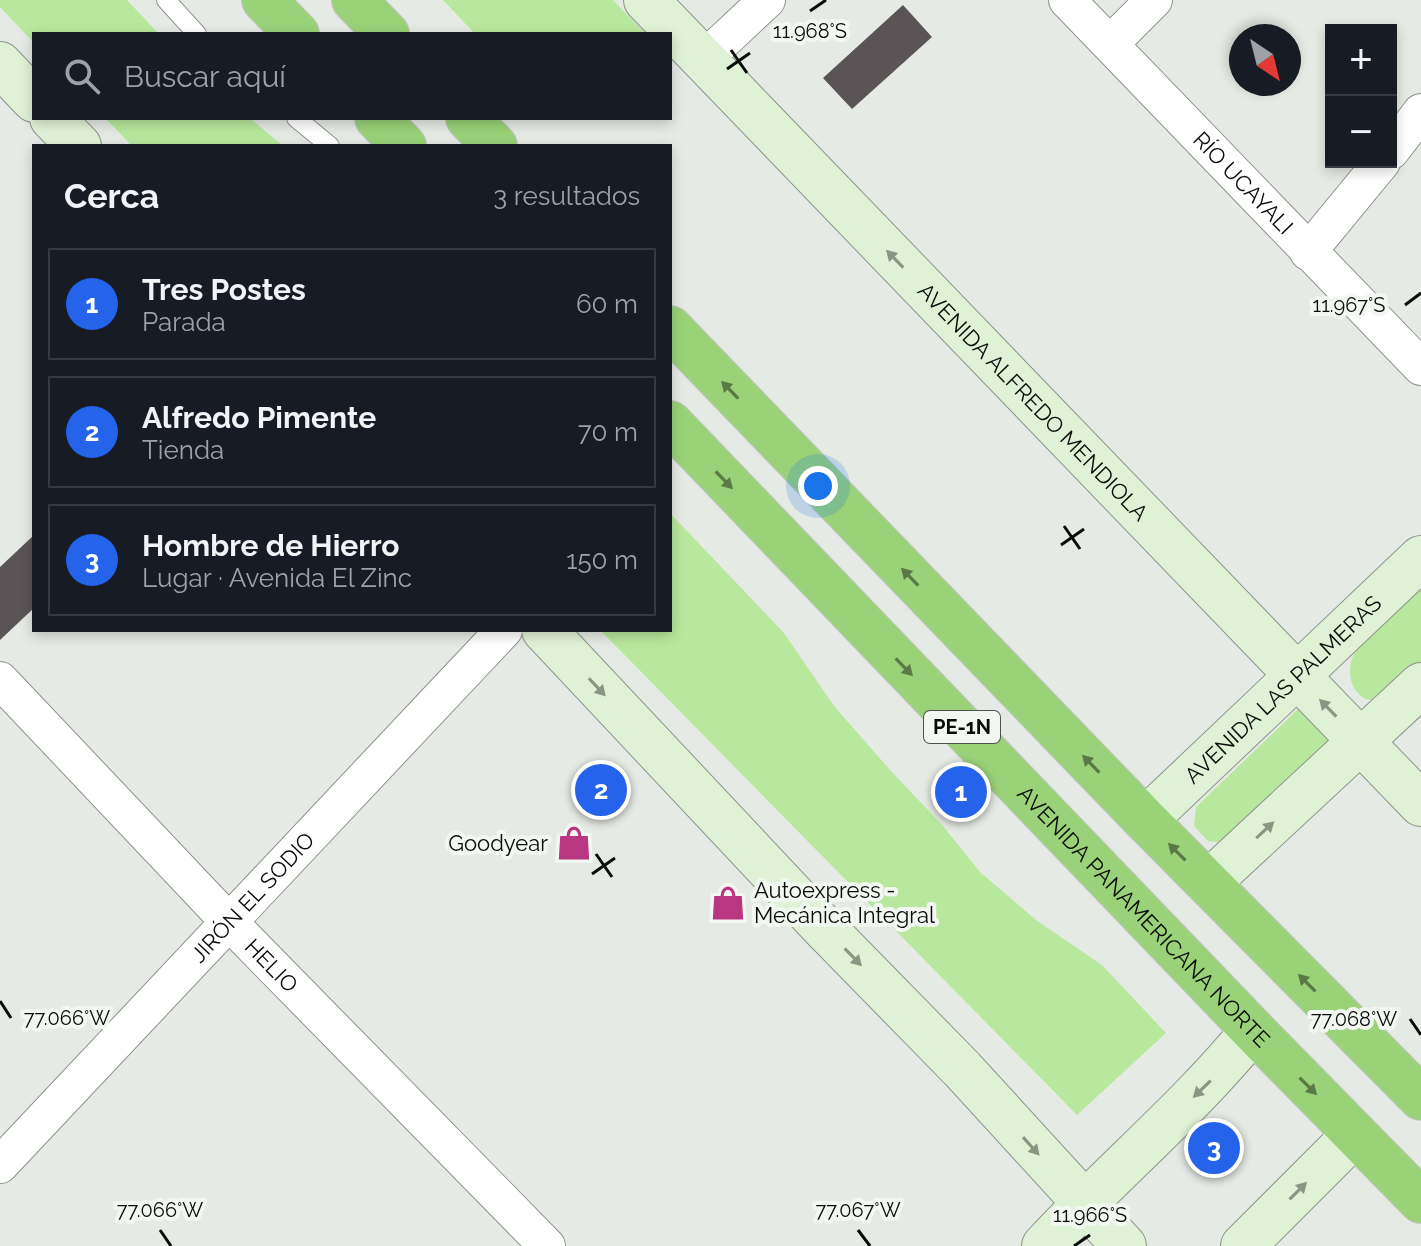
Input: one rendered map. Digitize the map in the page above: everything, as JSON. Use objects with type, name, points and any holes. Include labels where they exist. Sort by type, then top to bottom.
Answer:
[{"type":"highway","points":[[264,0],[295,32]]},
{"type":"highway","points":[[354,0],[385,32]]},
{"type":"highway","points":[[379,120],[402,144]]},
{"type":"highway","points":[[470,120],[493,144]]},
{"type":"highway","name":"PE-1N","points":[[672,330],[1145,820],[1421,1098]]},
{"type":"highway","name":"AVENIDA PANAMERICANA NORTE","points":[[672,425],[1421,1201]]},
{"type":"main road","name":"AVENIDA ALFREDO MENDIOLA","points":[[646,0],[1421,804]]},
{"type":"main road","points":[[0,64],[32,98]]},
{"type":"main road","points":[[54,120],[77,144]]},
{"type":"main road","name":"AVENIDA LAS PALMERAS","points":[[1145,820],[1421,558]]},
{"type":"main road","points":[[546,632],[823,927],[962,1069],[1124,1246]]},
{"type":"main road","points":[[1208,883],[1421,685]]},
{"type":"main road","points":[[1044,1246],[1083,1203],[1220,1071],[1253,1030]]},
{"type":"main road","points":[[1243,1246],[1355,1134]]},
{"type":"street","points":[[703,60],[767,0]]},
{"type":"street","name":"RÍO UCAYALI","points":[[1067,0],[1421,367]]},
{"type":"street","points":[[1110,44],[1154,0]]},
{"type":"street","points":[[1397,143],[1421,112]]},
{"type":"street","points":[[1308,252],[1377,168]]},
{"type":"street","name":"JIRÓN EL SODIO","points":[[0,1165],[502,632]]},
{"type":"street","name":"HELIO","points":[[0,680],[230,923],[547,1246]]},
{"type":"lane","points":[[166,0],[195,32]]},
{"type":"lane","points":[[298,120],[328,144]]},
{"type":"green space","points":[[0,0],[127,0],[157,32],[32,32],[32,41],[0,7]]},
{"type":"green space","points":[[443,0],[613,0],[644,32],[473,32]]},
{"type":"green space","points":[[107,120],[252,120],[281,144],[130,144]]},
{"type":"green space","points":[[672,515],[784,633],[834,706],[943,826],[980,872],[1036,920],[1102,965],[1166,1033],[1077,1115],[602,632],[672,632]]},
{"type":"green space","points":[[1421,587],[1421,676],[1383,699],[1365,698],[1351,680],[1354,654]]},
{"type":"green space","points":[[1315,705],[1334,747],[1223,843],[1208,841],[1194,826],[1196,807],[1298,709]]},
{"type":"building","points":[[903,5],[932,37],[852,109],[823,78]]},
{"type":"building","points":[[32,537],[32,610],[0,640],[0,567]]},
{"type":"place","name":"Alfredo Pimente","points":[[601,790]]},
{"type":"place","name":"Tres Postes","points":[[961,792]]},
{"type":"place","name":"Goodyear","points":[[574,843]]},
{"type":"place","name":"Autoexpress - Mecánica Integral","points":[[728,903]]},
{"type":"place","name":"Hombre de Hierro","points":[[1214,1148]]}]
